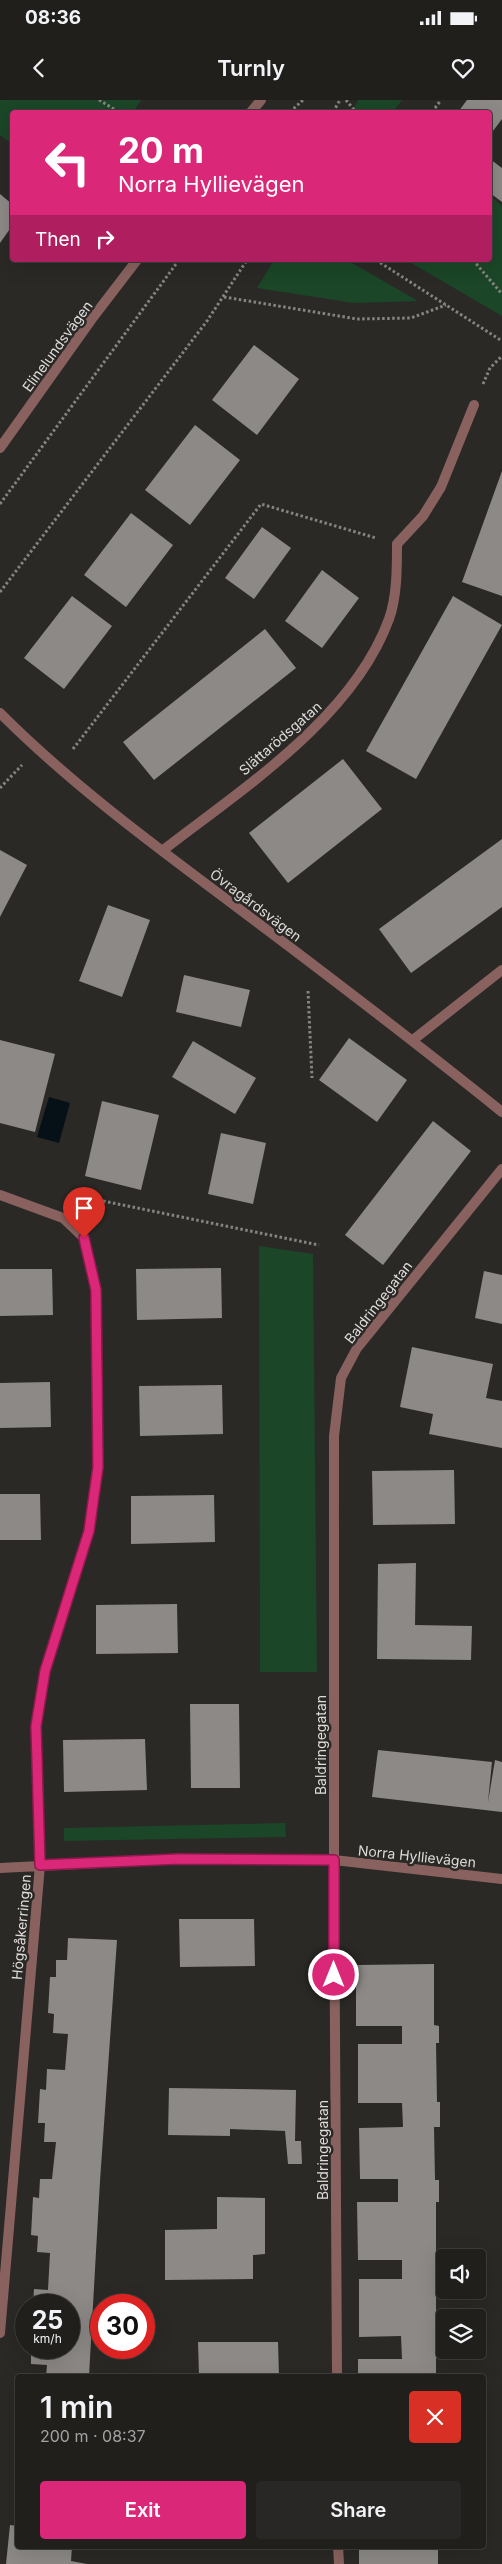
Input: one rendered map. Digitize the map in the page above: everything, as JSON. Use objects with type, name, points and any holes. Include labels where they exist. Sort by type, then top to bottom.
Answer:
[{"type":"street","points":[[253,110],[261,100]]},
{"type":"street","name":"Elinelundsvägen","points":[[0,448],[91,320],[135,262]]},
{"type":"street","points":[[397,544],[424,516],[441,487],[474,404]]},
{"type":"street","name":"Slättarödsgatan","points":[[162,851],[256,778],[329,714],[363,670],[390,618],[398,569],[397,544]]},
{"type":"street","name":"Övragårdsvägen","points":[[0,713],[36,749],[162,851],[413,1040],[502,1112]]},
{"type":"street","points":[[413,1040],[502,970]]},
{"type":"street","name":"Baldringegatan","points":[[337,2374],[334,1436],[341,1378],[357,1348],[502,1168]]},
{"type":"street","name":"Högsåkerringen","points":[[0,1195],[62,1218],[84,1238],[96,1290],[98,1467],[89,1531],[45,1671],[36,1726],[40,1865],[0,2333]]},
{"type":"street","name":"Norra Hyllievägen","points":[[0,1868],[179,1859],[334,1860],[502,1879]]},
{"type":"street","points":[[338,2549],[338,2564]]},
{"type":"path","points":[[99,100],[116,110]]},
{"type":"path","points":[[292,110],[303,100]]},
{"type":"path","points":[[346,100],[354,110]]},
{"type":"path","points":[[0,504],[178,262]]},
{"type":"path","points":[[0,592],[224,297],[247,262]]},
{"type":"path","points":[[379,262],[502,342]]},
{"type":"path","points":[[475,262],[502,294]]},
{"type":"path","points":[[224,297],[357,318],[411,318],[446,305]]},
{"type":"path","points":[[474,404],[490,368],[502,356]]},
{"type":"path","points":[[59,768],[261,504],[397,544]]},
{"type":"path","points":[[0,788],[36,749]]},
{"type":"path","points":[[307,960],[312,1078]]},
{"type":"path","points":[[62,1218],[98,1200],[319,1245]]},
{"type":"green space","points":[[0,100],[141,100],[134,110],[10,110],[10,142],[0,135]]},
{"type":"green space","points":[[358,100],[402,100],[394,110],[353,110]]},
{"type":"green space","points":[[492,198],[502,206],[502,316],[409,262],[492,262]]},
{"type":"green space","points":[[273,262],[350,262],[418,301],[354,303],[257,288]]},
{"type":"green space","points":[[259,1246],[313,1254],[317,1672],[260,1672]]},
{"type":"green space","points":[[285,1823],[286,1837],[64,1841],[64,1828]]},
{"type":"shaded area","points":[[49,1097],[70,1103],[59,1143],[37,1137]]},
{"type":"building","points":[[467,100],[502,100],[502,119],[492,132],[492,110],[460,110]]},
{"type":"building","points":[[492,160],[502,168],[502,202],[492,194]]},
{"type":"building","points":[[0,194],[10,202],[10,229],[0,243]]},
{"type":"building","points":[[254,345],[299,379],[257,435],[212,400]]},
{"type":"building","points":[[195,425],[240,460],[190,525],[145,490]]},
{"type":"building","points":[[502,471],[502,596],[462,582]]},
{"type":"building","points":[[131,513],[173,545],[126,607],[84,575]]},
{"type":"building","points":[[262,527],[291,548],[254,599],[225,578]]},
{"type":"building","points":[[322,570],[359,598],[322,648],[285,621]]},
{"type":"building","points":[[72,596],[112,626],[64,689],[24,658]]},
{"type":"building","points":[[453,596],[502,625],[416,779],[366,751]]},
{"type":"building","points":[[265,629],[296,668],[154,780],[123,742]]},
{"type":"building","points":[[343,759],[382,809],[288,883],[249,833]]},
{"type":"building","points":[[502,839],[502,907],[411,973],[379,929]]},
{"type":"building","points":[[0,850],[27,865],[0,917]]},
{"type":"building","points":[[108,905],[150,920],[122,997],[79,981]]},
{"type":"building","points":[[184,975],[250,990],[241,1027],[176,1012]]},
{"type":"building","points":[[349,1038],[407,1080],[377,1122],[319,1080]]},
{"type":"building","points":[[0,1040],[55,1054],[35,1132],[0,1123]]},
{"type":"building","points":[[193,1041],[256,1078],[235,1114],[172,1077]]},
{"type":"building","points":[[102,1101],[159,1115],[141,1190],[85,1176]]},
{"type":"building","points":[[433,1121],[471,1151],[383,1265],[345,1235]]},
{"type":"building","points":[[221,1133],[266,1143],[253,1204],[208,1194]]},
{"type":"building","points":[[221,1268],[222,1318],[137,1320],[136,1269]]},
{"type":"building","points":[[0,1269],[52,1269],[53,1315],[0,1316]]},
{"type":"building","points":[[484,1271],[502,1275],[502,1324],[475,1318]]},
{"type":"building","points":[[412,1347],[493,1364],[486,1398],[502,1401],[502,1448],[429,1434],[433,1414],[400,1407]]},
{"type":"building","points":[[50,1382],[51,1427],[0,1428],[0,1383]]},
{"type":"building","points":[[222,1385],[223,1434],[140,1436],[139,1386]]},
{"type":"building","points":[[454,1470],[455,1524],[373,1525],[372,1471]]},
{"type":"building","points":[[0,1494],[40,1494],[41,1540],[0,1540]]},
{"type":"building","points":[[214,1495],[215,1542],[131,1544],[131,1496]]},
{"type":"building","points":[[416,1563],[415,1625],[472,1626],[471,1660],[377,1659],[378,1564]]},
{"type":"building","points":[[177,1604],[178,1653],[96,1654],[96,1605]]},
{"type":"building","points":[[190,1704],[239,1704],[240,1788],[191,1788]]},
{"type":"building","points":[[145,1739],[147,1790],[64,1792],[63,1740]]},
{"type":"building","points":[[378,1750],[492,1762],[488,1802],[495,1760],[502,1762],[502,1812],[372,1797]]},
{"type":"building","points":[[179,1919],[254,1919],[255,1966],[180,1967]]},
{"type":"building","points":[[68,1938],[117,1940],[94,2294],[90,2294],[89,2374],[46,2374],[47,2365],[31,2364],[31,2359],[80,2359],[80,2294],[34,2294],[34,2289],[48,2290],[50,2253],[37,2252],[38,2236],[31,2235],[33,2197],[39,2198],[40,2179],[52,2179],[56,2142],[44,2142],[45,2123],[38,2123],[40,2089],[46,2090],[47,2069],[65,2070],[68,2034],[53,2033],[54,2014],[48,2013],[50,1977],[56,1977],[56,1960],[67,1960]]},
{"type":"building","points":[[434,1964],[434,2025],[439,2026],[439,2043],[436,2043],[437,2102],[440,2102],[440,2127],[434,2127],[435,2180],[439,2180],[439,2202],[436,2202],[436,2374],[358,2374],[358,2359],[402,2359],[401,2336],[359,2337],[359,2279],[402,2279],[402,2260],[358,2260],[357,2202],[398,2202],[398,2179],[360,2179],[359,2128],[403,2127],[402,2103],[358,2103],[358,2044],[402,2044],[402,2026],[356,2026],[356,1965]]},
{"type":"building","points":[[169,2088],[296,2090],[295,2141],[301,2141],[302,2164],[288,2164],[285,2131],[230,2129],[230,2136],[168,2135]]},
{"type":"building","points":[[217,2197],[265,2198],[265,2254],[253,2255],[253,2279],[165,2280],[165,2230],[217,2229]]},
{"type":"building","points":[[198,2342],[278,2342],[279,2374],[199,2374]]},
{"type":"building","points":[[10,2525],[15,2526],[15,2549],[72,2549],[71,2561],[87,2564],[6,2564]]},
{"type":"building","points":[[359,2549],[438,2549],[438,2564],[359,2564]]},
{"type":"route","points":[[84,1238],[96,1290],[98,1467],[89,1531],[45,1671],[36,1726],[40,1865],[179,1859],[334,1860],[334,1975]]}]
